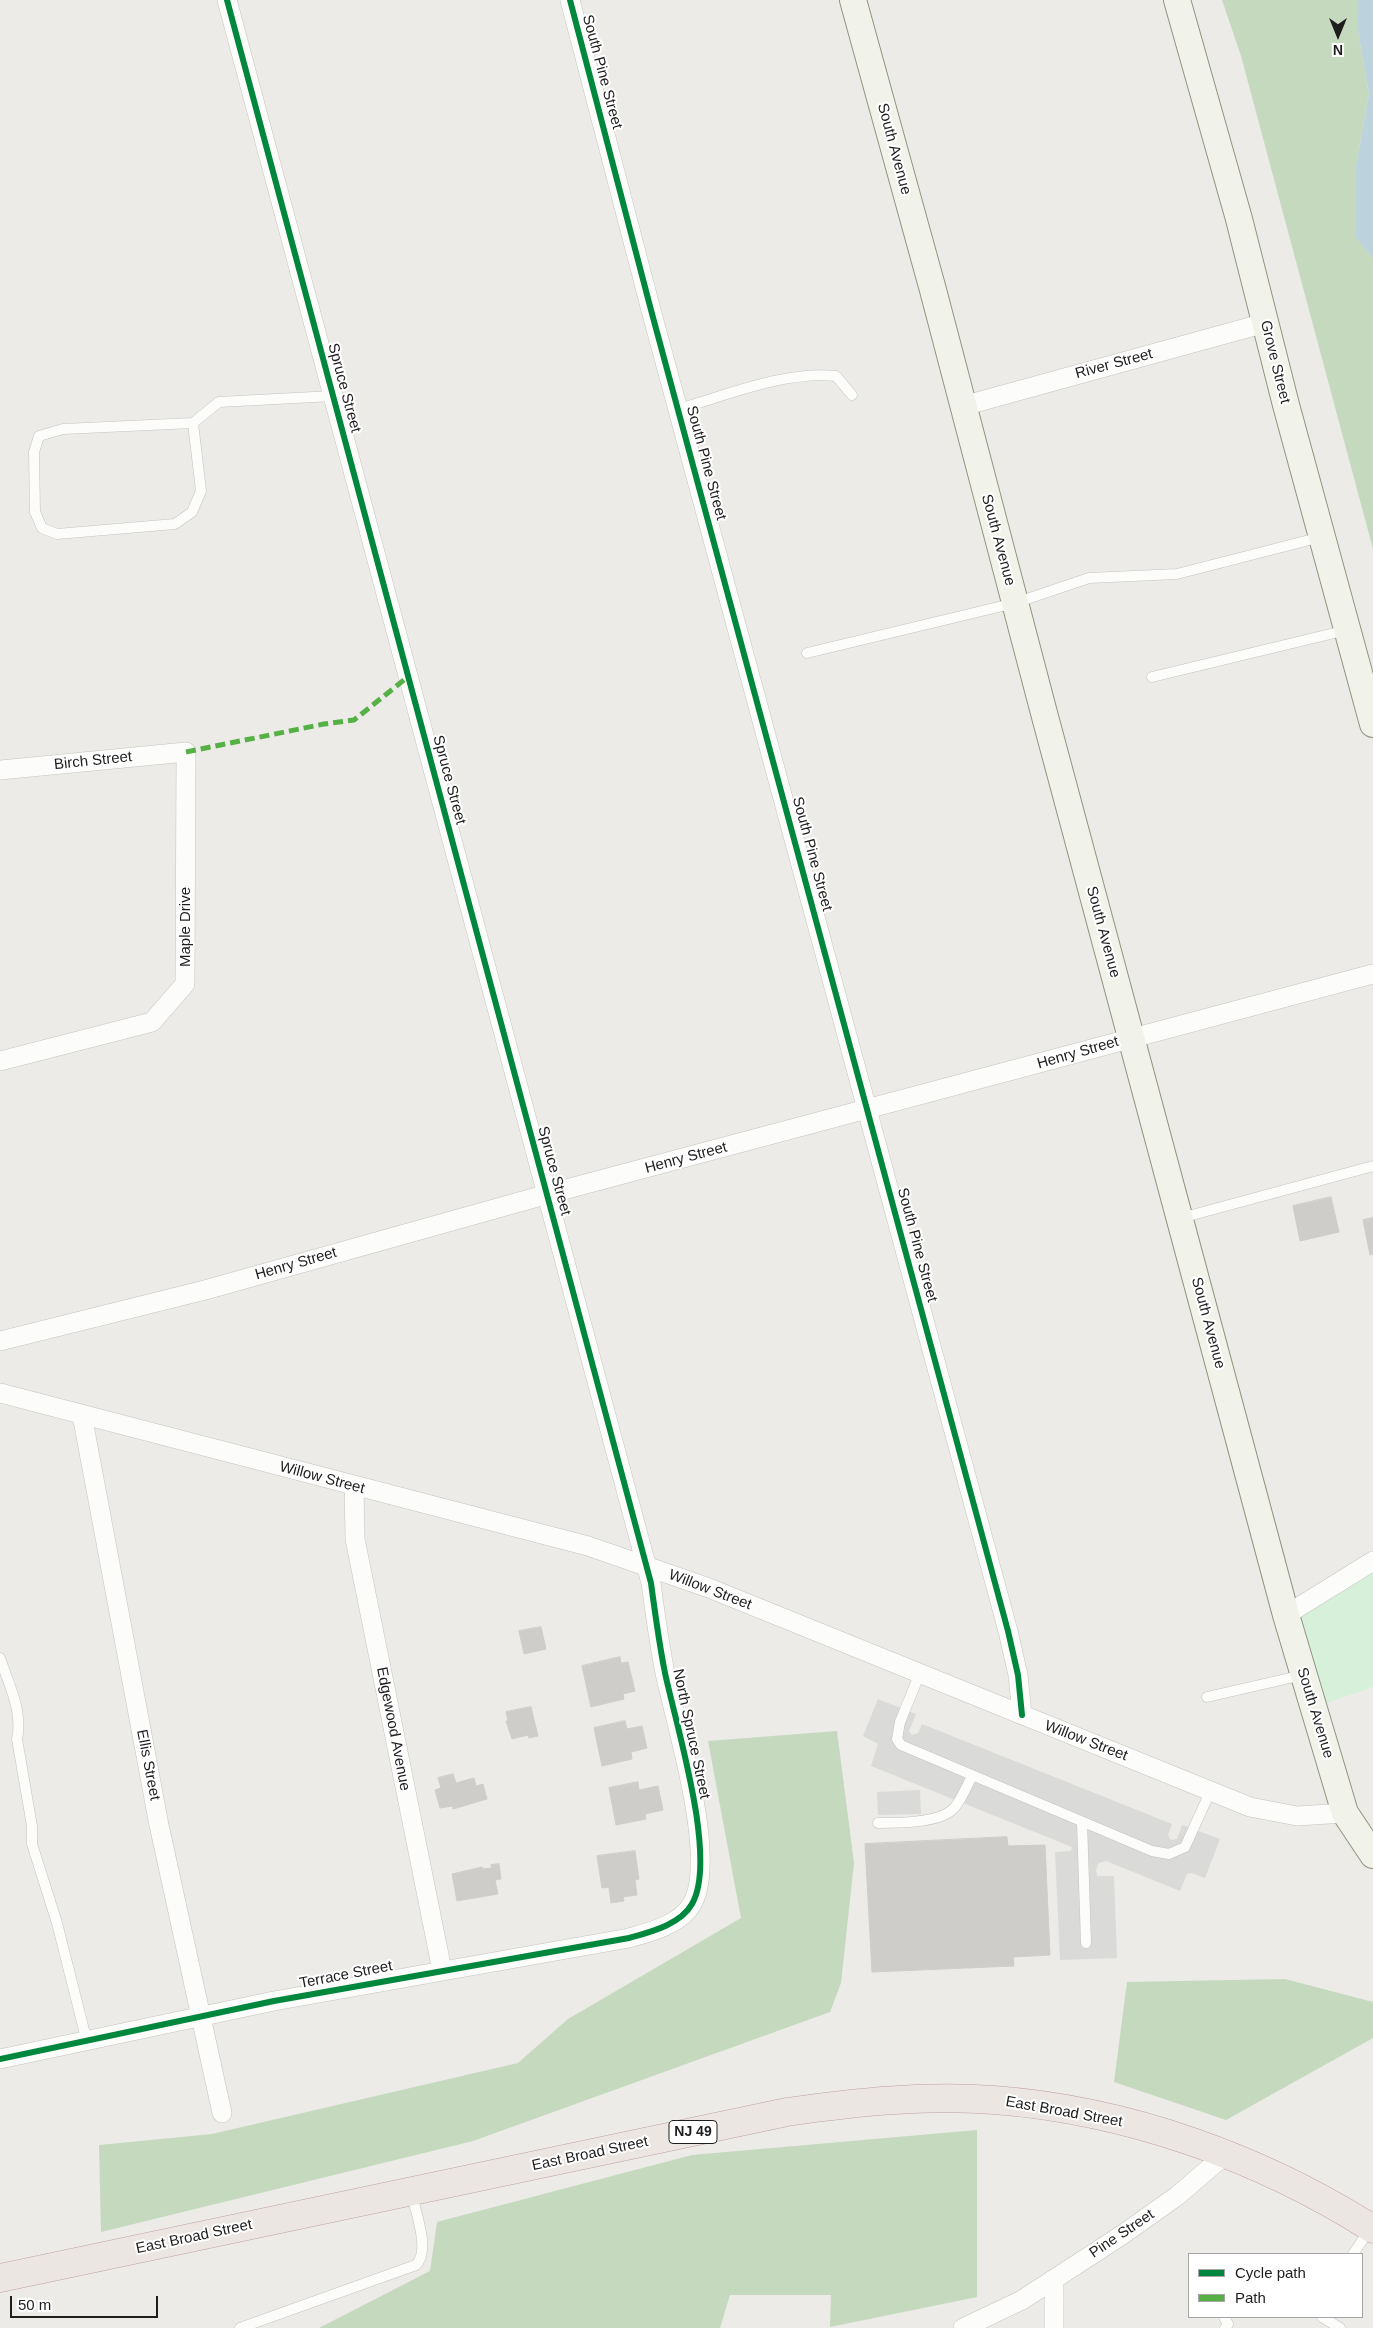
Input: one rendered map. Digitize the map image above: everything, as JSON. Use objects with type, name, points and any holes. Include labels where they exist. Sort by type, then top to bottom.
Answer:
[{"type":"highway","name":"East Broad Street","points":[[0,2278],[787,2112],[835,2105],[942,2099],[1037,2104],[1160,2131],[1226,2154],[1290,2181],[1372,2229]]},
{"type":"main road","name":"South Avenue","points":[[853,0],[1286,1615],[1345,1813],[1373,1855]]},
{"type":"main road","name":"Grove Street","points":[[1177,0],[1373,724]]},
{"type":"street","name":"Spruce Street","points":[[227,0],[646,1566]]},
{"type":"street","name":"South Pine Street","points":[[570,0],[678,410],[1008,1631],[1018,1675],[1022,1715]]},
{"type":"street","name":"River Street","points":[[963,406],[1265,323]]},
{"type":"street","name":"Birch Street","points":[[0,770],[186,752]]},
{"type":"street","name":"Maple Drive","points":[[0,1061],[152,1022],[185,984],[186,752]]},
{"type":"street","name":"Henry Street","points":[[0,1341],[205,1290],[548,1194],[1373,974]]},
{"type":"street","name":"Willow Street","points":[[0,1393],[588,1546],[709,1588],[1250,1807],[1297,1816],[1345,1813]]},
{"type":"street","name":"Ellis Street","points":[[82,1415],[159,1825],[222,2113]]},
{"type":"street","name":"Edgewood Avenue","points":[[354,1486],[355,1539],[442,1970]]},
{"type":"street","points":[[1286,1615],[1373,1561]]},
{"type":"street","name":"North Spruce Street","points":[[646,1566],[665,1672],[687,1764],[696,1814],[700,1874],[698,1891],[691,1906]]},
{"type":"street","name":"Terrace Street","points":[[0,2059],[442,1970],[629,1938],[667,1925],[691,1906]]},
{"type":"street","name":"Pine Street","points":[[963,2328],[1022,2300],[1054,2279],[1177,2196],[1226,2154]]},
{"type":"street","points":[[1054,2279],[1054,2328]]},
{"type":"lane","points":[[678,410],[779,381],[824,375],[836,376],[852,395]]},
{"type":"lane","points":[[193,423],[201,491],[192,512],[181,520],[175,524],[58,534],[42,528],[35,512],[34,452],[39,436],[63,429],[193,423],[219,402],[334,396]]},
{"type":"lane","points":[[806,653],[1015,603],[1089,578],[1177,574],[1322,537]]},
{"type":"lane","points":[[1152,677],[1347,630]]},
{"type":"lane","points":[[1180,1218],[1373,1166]]},
{"type":"lane","points":[[0,1658],[17,1707],[20,1727],[18,1739],[32,1826],[32,1844],[57,1923],[87,2042]]},
{"type":"lane","points":[[920,1673],[900,1722],[897,1739],[901,1745],[1152,1851],[1169,1854],[1184,1847],[1210,1790]]},
{"type":"lane","points":[[1207,1697],[1303,1675]]},
{"type":"lane","points":[[878,1823],[903,1823],[939,1816],[953,1810],[972,1776]]},
{"type":"lane","points":[[1082,1822],[1086,1943]]},
{"type":"lane","points":[[242,2328],[416,2264],[422,2257],[423,2246],[411,2191]]},
{"type":"lane","points":[[1354,2253],[1372,2229]]},
{"type":"lane","points":[[1324,2318],[1340,2328]]},
{"type":"shaded area","points":[[878,1699],[916,1714],[909,1731],[912,1735],[918,1733],[922,1724],[1172,1824],[1168,1835],[1171,1840],[1177,1839],[1182,1825],[1220,1839],[1205,1878],[1191,1873],[1187,1874],[1180,1891],[1106,1861],[1099,1863],[1096,1870],[1097,1876],[1114,1876],[1117,1958],[1060,1960],[1055,1852],[1071,1851],[1072,1847],[871,1766],[878,1744],[863,1736]]},
{"type":"shaded area","points":[[920,1790],[921,1814],[878,1815],[877,1792]]},
{"type":"green space","points":[[1222,0],[1358,0],[1358,31],[1369,94],[1356,166],[1356,237],[1373,258],[1373,549],[1241,56]]},
{"type":"green space","points":[[1373,1561],[1373,1687],[1312,1708],[1286,1615]]},
{"type":"green space","points":[[837,1731],[854,1863],[841,1983],[830,2012],[473,2141],[101,2232],[99,2145],[212,2134],[518,2063],[568,2019],[741,1918],[708,1741]]},
{"type":"green space","points":[[1285,1979],[1373,2002],[1373,2038],[1226,2120],[1114,2082],[1127,1982]]},
{"type":"green space","points":[[977,2130],[977,2297],[830,2327],[831,2295],[730,2295],[720,2328],[319,2328],[430,2271],[437,2222],[692,2155]]},
{"type":"water","points":[[1358,0],[1373,0],[1373,258],[1356,238],[1356,166],[1369,94],[1358,31]]},
{"type":"building","points":[[1331,1197],[1339,1232],[1300,1241],[1293,1206]]},
{"type":"building","points":[[1373,1218],[1373,1254],[1370,1255],[1363,1220]]},
{"type":"building","points":[[541,1627],[546,1649],[524,1654],[519,1631]]},
{"type":"building","points":[[620,1657],[621,1663],[628,1662],[635,1691],[623,1694],[624,1699],[591,1707],[582,1666]]},
{"type":"building","points":[[531,1707],[538,1736],[529,1738],[528,1735],[512,1739],[506,1721],[508,1721],[506,1712]]},
{"type":"building","points":[[625,1721],[627,1729],[642,1726],[647,1748],[631,1752],[632,1759],[602,1766],[594,1728]]},
{"type":"building","points":[[453,1774],[456,1783],[474,1778],[476,1786],[483,1784],[487,1799],[453,1809],[453,1806],[440,1808],[435,1790],[441,1788],[438,1778]]},
{"type":"building","points":[[638,1782],[639,1790],[658,1786],[663,1810],[645,1814],[646,1819],[616,1825],[609,1788]]},
{"type":"building","points":[[1007,1837],[1008,1846],[1045,1845],[1050,1955],[1013,1957],[1014,1966],[872,1972],[865,1844]]},
{"type":"building","points":[[635,1851],[639,1879],[635,1880],[637,1895],[623,1897],[624,1901],[611,1903],[609,1887],[602,1888],[597,1856]]},
{"type":"building","points":[[499,1864],[501,1879],[495,1880],[498,1894],[457,1901],[452,1874],[482,1867],[483,1869],[492,1868],[491,1865]]},
{"type":"marked path","points":[[186,752],[324,724],[354,720],[409,676]]},
{"type":"cycle path","points":[[0,2059],[274,2001],[629,1938],[664,1927],[680,1917],[692,1904],[699,1883],[698,1825],[685,1757],[665,1673],[651,1583],[227,0]]},
{"type":"cycle path","points":[[570,0],[651,310],[1008,1631],[1018,1675],[1022,1715]]}]
